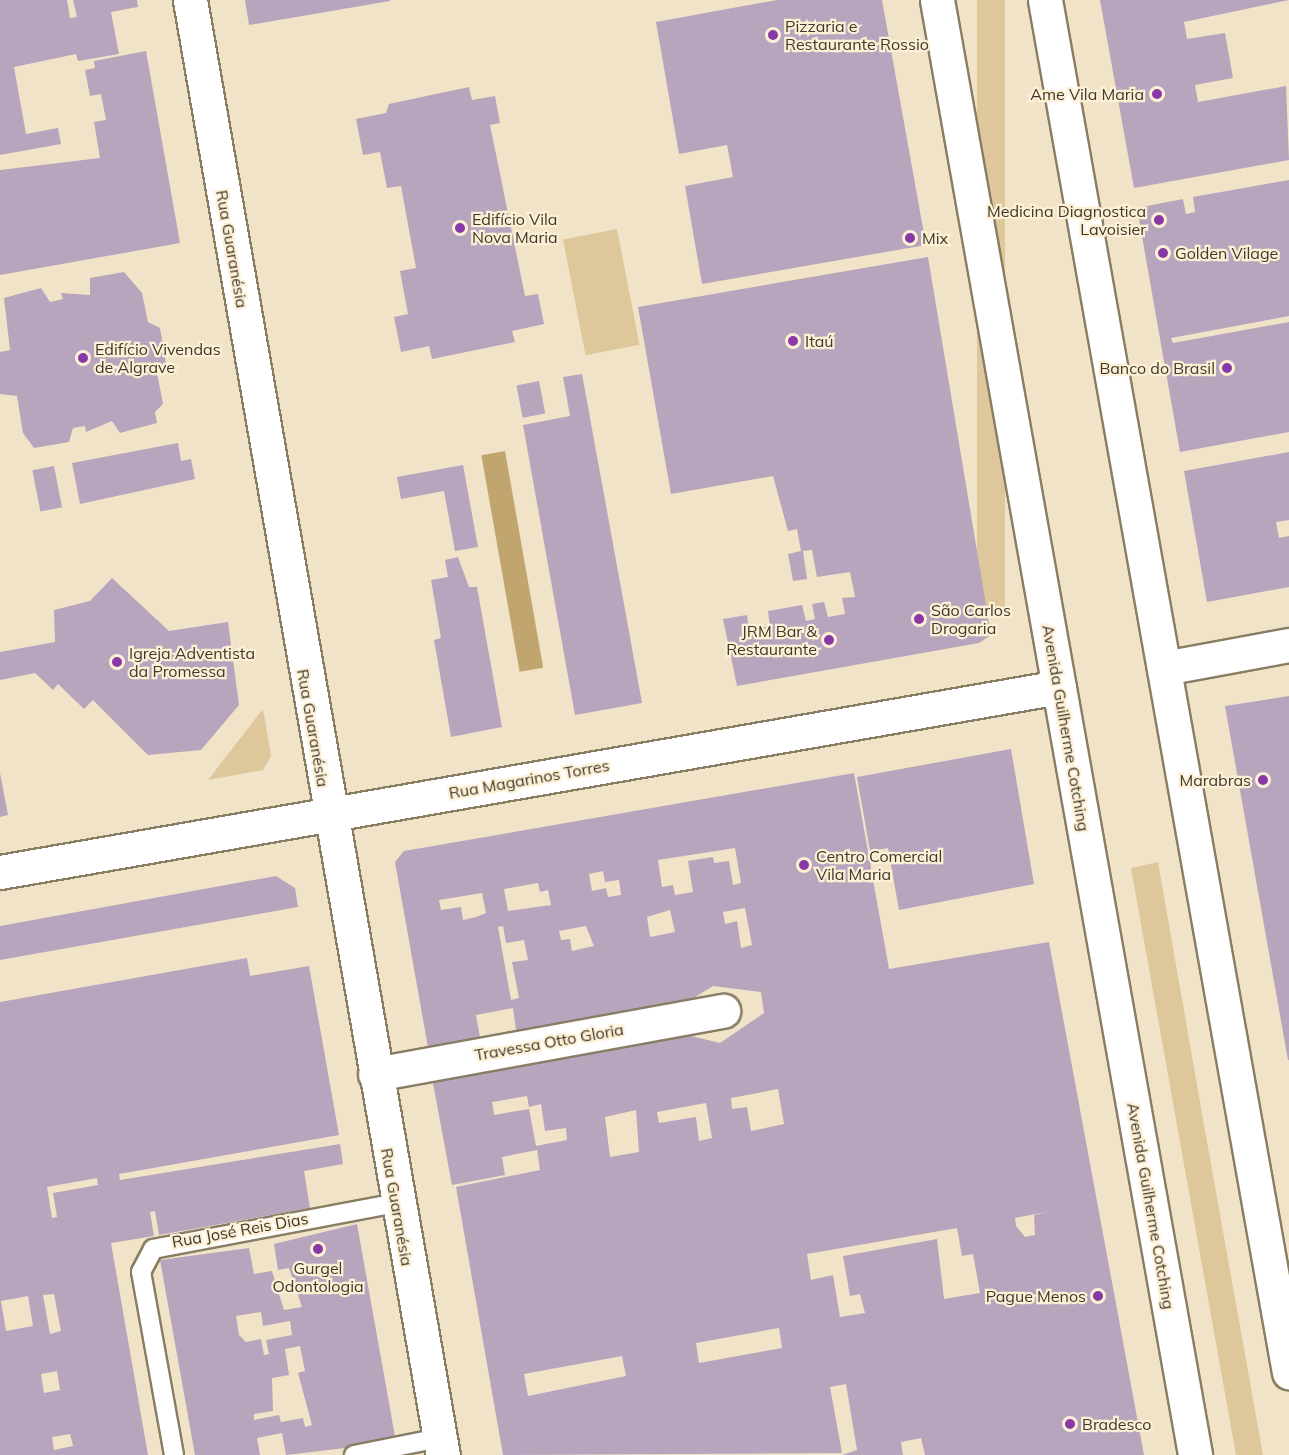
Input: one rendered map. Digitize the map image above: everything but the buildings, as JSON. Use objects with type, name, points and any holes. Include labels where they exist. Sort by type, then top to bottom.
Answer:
[{"type":"street","name":"Rua Guaranésia","points":[[190,0],[328,814],[396,1203],[442,1446]]},
{"type":"street","name":"Avenida Guilherme Cotching","points":[[937,0],[1195,1455]]},
{"type":"street","points":[[1045,0],[1289,1372]]},
{"type":"street","points":[[1164,668],[1289,645]]},
{"type":"street","name":"Rua Magarinos Torres","points":[[0,872],[1059,687]]},
{"type":"street","name":"Travessa Otto Gloria","points":[[375,1074],[723,1011]]},
{"type":"lane","name":"Rua José Reis Dias","points":[[174,1455],[141,1272],[153,1249],[396,1203]]},
{"type":"lane","points":[[354,1455],[442,1446]]},
{"type":"shaded area","points":[[977,0],[1005,0],[1005,607],[977,607]]},
{"type":"shaded area","points":[[617,229],[640,345],[586,355],[563,239]]},
{"type":"shaded area","points":[[505,451],[543,668],[520,672],[481,455]]},
{"type":"shaded area","points":[[263,709],[271,756],[263,770],[208,780]]},
{"type":"shaded area","points":[[1158,862],[1263,1455],[1236,1455],[1131,868]]},
{"type":"place","name":"Pizzaria e Restaurante Rossio","points":[[773,35]]},
{"type":"place","name":"Ame Vila Maria","points":[[1157,94]]},
{"type":"place","name":"Medicina Diagnostica Lavoisier","points":[[1159,220]]},
{"type":"place","name":"Edifício Vila Nova Maria","points":[[460,228]]},
{"type":"place","name":"Mix","points":[[910,238]]},
{"type":"place","name":"Golden Vilage","points":[[1163,253]]},
{"type":"place","name":"Itaú","points":[[793,341]]},
{"type":"place","name":"Edifício Vivendas de Algrave","points":[[83,358]]},
{"type":"place","name":"Banco do Brasil","points":[[1227,368]]},
{"type":"place","name":"São Carlos Drogaria","points":[[919,619]]},
{"type":"place","name":"JRM Bar & Restaurante","points":[[829,640]]},
{"type":"place","name":"Igreja Adventista da Promessa","points":[[117,662]]},
{"type":"place","name":"Marabras","points":[[1263,780]]},
{"type":"place","name":"Centro Comercial Vila Maria","points":[[804,865]]},
{"type":"place","name":"Gurgel Odontologia","points":[[318,1249]]},
{"type":"place","name":"Pague Menos","points":[[1098,1296]]},
{"type":"place","name":"Bradesco","points":[[1070,1424]]}]
